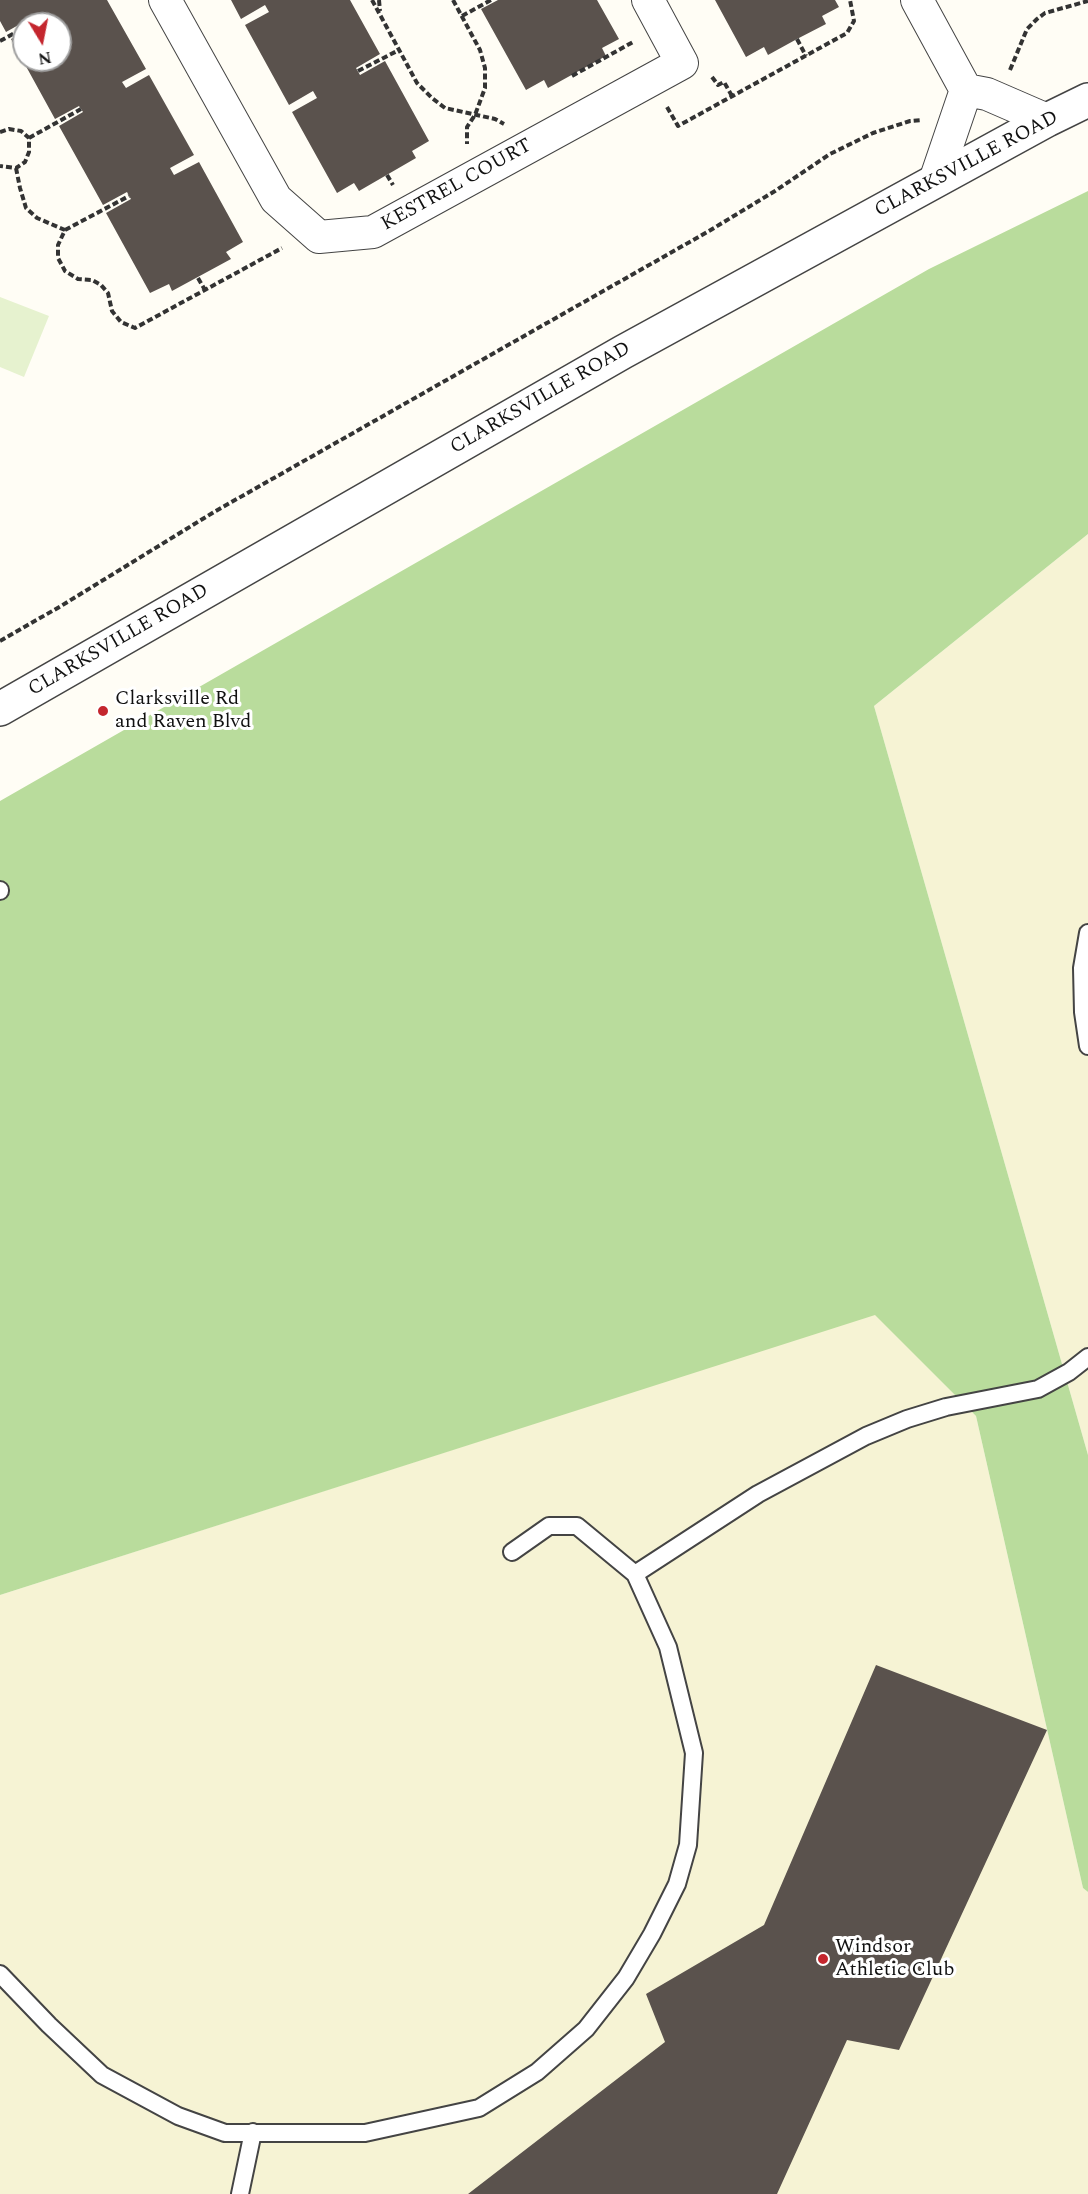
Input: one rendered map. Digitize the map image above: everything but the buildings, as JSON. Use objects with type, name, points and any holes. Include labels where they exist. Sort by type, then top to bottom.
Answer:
[{"type":"street","name":"KESTREL COURT","points":[[165,0],[276,199],[319,237],[373,232],[682,63],[648,0]]},
{"type":"street","points":[[917,0],[970,98],[1047,120]]},
{"type":"street","points":[[935,181],[970,98]]},
{"type":"street","name":"CLARKSVILLE ROAD","points":[[0,709],[613,358],[1047,120],[1088,100]]},
{"type":"lane","points":[[1088,933],[1082,968],[1083,1012],[1088,1046]]},
{"type":"lane","points":[[635,1574],[758,1494],[866,1436],[907,1419],[946,1407],[1038,1389],[1069,1372],[1088,1357]]},
{"type":"lane","points":[[0,1974],[102,2075],[178,2116],[225,2133],[365,2133],[479,2108],[537,2072],[586,2029],[626,1978],[652,1934],[677,1884],[688,1845],[694,1753],[668,1647],[635,1574],[577,1527],[549,1526],[512,1552]]},
{"type":"lane","points":[[240,2194],[253,2132]]},
{"type":"path","points":[[372,0],[417,83],[432,98],[445,108],[495,118],[505,125]]},
{"type":"path","points":[[379,0],[380,14]]},
{"type":"path","points":[[453,0],[480,50],[485,68],[485,88],[475,115],[467,127],[468,147]]},
{"type":"path","points":[[462,16],[491,0]]},
{"type":"path","points":[[663,101],[678,126],[847,33],[855,21],[850,0]]},
{"type":"path","points":[[0,641],[214,512],[709,231],[830,154],[873,133],[910,121],[936,119],[970,98],[1005,83],[1027,29],[1036,19],[1045,13],[1088,1]]},
{"type":"path","points":[[572,76],[640,38]]},
{"type":"path","points":[[797,39],[806,56]]},
{"type":"path","points":[[358,71],[399,50]]},
{"type":"path","points":[[29,138],[81,109]]},
{"type":"path","points":[[0,132],[9,129],[21,131],[29,138],[29,152],[25,162],[16,168],[0,166]]},
{"type":"path","points":[[16,168],[26,208],[37,218],[64,230]]},
{"type":"path","points":[[129,196],[64,230],[58,245],[58,258],[65,271],[78,279],[92,280],[102,285],[108,293],[112,311],[121,322],[135,328],[285,246],[308,228]]},
{"type":"path","points":[[198,278],[204,290]]},
{"type":"shaded area","points":[[1088,534],[1088,1455],[874,706]]},
{"type":"shaded area","points":[[875,1314],[976,1416],[1083,1888],[1088,1892],[1088,2194],[0,2194],[0,1595]]},
{"type":"green space","points":[[1088,191],[1088,534],[874,706],[1088,1455],[1088,1892],[1083,1888],[976,1416],[875,1315],[0,1595],[0,801],[929,269]]},
{"type":"green space","points":[[0,297],[49,316],[24,377],[0,367]]},
{"type":"place","name":"Clarksville Rd and Raven Blvd","points":[[103,711]]},
{"type":"place","name":"Windsor Athletic Club","points":[[823,1959]]}]
